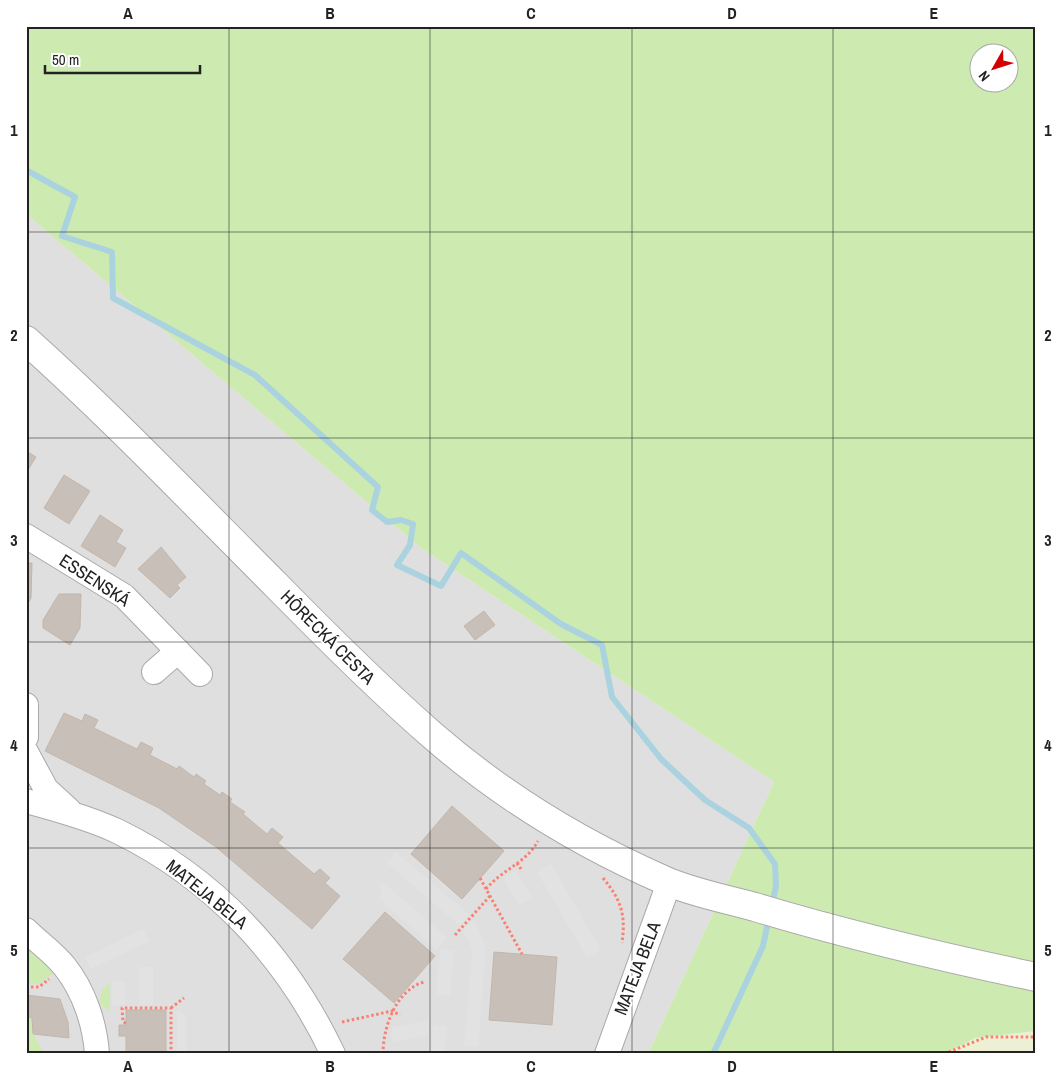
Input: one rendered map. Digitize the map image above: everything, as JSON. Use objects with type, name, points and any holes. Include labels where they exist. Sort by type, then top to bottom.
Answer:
[{"type":"street","name":"HÔRECKÁ CESTA","points":[[26,340],[95,404],[369,678],[434,736],[487,778],[538,813],[603,851],[670,883],[759,908],[785,918],[896,947],[1036,977]]},
{"type":"street","name":"ESSENSKÁ","points":[[26,536],[124,596],[200,674]]},
{"type":"street","points":[[154,672],[178,650]]},
{"type":"street","points":[[26,705],[26,737]]},
{"type":"street","points":[[26,752],[46,789],[76,816]]},
{"type":"street","name":"MATEJA BELA","points":[[29,808],[76,816],[116,831],[153,851],[194,879],[244,923],[276,959],[299,989],[333,1054]]},
{"type":"street","name":"MATEJA BELA","points":[[607,1054],[670,883]]},
{"type":"street","points":[[26,930],[65,967],[79,988],[91,1018],[97,1054]]},
{"type":"path","points":[[486,889],[497,875],[531,854],[542,834]]},
{"type":"path","points":[[517,863],[521,869]]},
{"type":"path","points":[[480,878],[522,954]]},
{"type":"path","points":[[455,935],[490,896]]},
{"type":"path","points":[[383,1054],[385,1030],[392,1011],[414,985],[424,982]]},
{"type":"path","points":[[126,1023],[123,1022],[122,1008],[132,1006],[171,1008],[184,998]]},
{"type":"path","points":[[171,1008],[171,1054]]},
{"type":"path","points":[[342,1022],[392,1011],[400,1015]]},
{"type":"path","points":[[944,1054],[986,1037],[1036,1037]]},
{"type":"path","points":[[166,1041],[171,1041]]},
{"type":"shaded area","points":[[26,214],[421,548],[774,782],[648,1054],[26,1054]]},
{"type":"shaded area","points":[[396,852],[470,915],[460,926],[387,863]]},
{"type":"shaded area","points":[[551,864],[601,950],[587,958],[537,872]]},
{"type":"shaded area","points":[[516,870],[533,898],[519,905],[503,878]]},
{"type":"shaded area","points":[[383,882],[447,938],[437,950],[378,898],[383,891],[379,886]]},
{"type":"shaded area","points":[[474,919],[486,947],[478,1047],[464,1046],[472,950],[463,930]]},
{"type":"shaded area","points":[[143,929],[149,941],[91,969],[85,957]]},
{"type":"shaded area","points":[[440,949],[454,951],[450,995],[436,994]]},
{"type":"shaded area","points":[[139,967],[153,967],[153,1005],[139,1005]]},
{"type":"shaded area","points":[[112,981],[125,982],[125,1005],[112,1005]]},
{"type":"shaded area","points":[[177,1010],[186,1015],[186,1054],[177,1054]]},
{"type":"shaded area","points":[[430,1020],[429,1035],[391,1042],[392,1027]]},
{"type":"shaded area","points":[[433,1025],[447,1026],[445,1054],[431,1054]]},
{"type":"green space","points":[[26,26],[1036,26],[1036,1031],[975,1038],[944,1054],[648,1054],[774,782],[421,548],[26,214]]},
{"type":"green space","points":[[26,944],[58,970],[38,984],[26,984]]},
{"type":"green space","points":[[110,981],[110,1012],[98,1002],[103,989]]},
{"type":"green space","points":[[26,1016],[32,1018],[33,1034],[44,1054],[26,1054]]},
{"type":"green space","points":[[1036,1031],[1036,1054],[944,1054],[975,1038]]},
{"type":"building","points":[[26,451],[36,457],[26,473]]},
{"type":"building","points":[[64,475],[90,491],[69,524],[44,508]]},
{"type":"building","points":[[100,515],[123,530],[116,542],[126,548],[115,567],[81,546]]},
{"type":"building","points":[[161,547],[186,577],[177,585],[180,588],[170,598],[138,569]]},
{"type":"building","points":[[26,563],[32,563],[31,598],[26,607]]},
{"type":"building","points":[[59,594],[81,594],[80,628],[70,645],[43,628],[43,620]]},
{"type":"building","points":[[484,611],[495,625],[475,640],[464,626]]},
{"type":"building","points":[[64,713],[82,721],[85,714],[98,720],[94,728],[137,749],[141,742],[153,748],[150,755],[177,769],[179,766],[194,777],[196,774],[206,781],[204,784],[220,795],[222,792],[232,799],[230,802],[245,812],[243,814],[267,834],[272,828],[283,837],[278,843],[314,874],[320,869],[330,878],[325,883],[340,896],[312,929],[216,847],[159,808],[45,751]]},
{"type":"building","points":[[452,806],[504,851],[462,899],[411,854]]},
{"type":"building","points":[[385,912],[435,956],[394,1003],[343,959]]},
{"type":"building","points":[[494,952],[557,957],[552,1025],[489,1020]]},
{"type":"building","points":[[26,995],[60,999],[68,1022],[69,1038],[33,1034],[32,1018],[26,1016]]},
{"type":"building","points":[[126,1010],[166,1010],[166,1054],[126,1054],[126,1036],[119,1036],[119,1025],[126,1025]]},
{"type":"waterway","points":[[26,170],[75,197],[62,236],[112,252],[113,298],[255,375],[378,487],[372,510],[387,522],[401,520],[413,524],[410,545],[397,565],[441,586],[461,553],[561,624],[602,645],[612,697],[661,759],[705,800],[749,828],[775,864],[776,886],[772,904]]},
{"type":"waterway","points":[[713,1054],[763,946],[769,917]]}]
